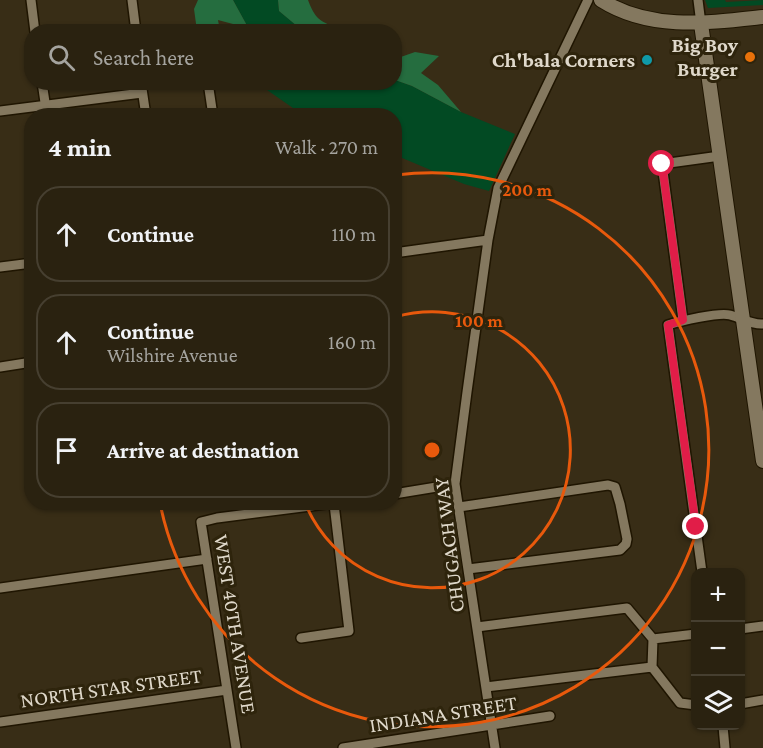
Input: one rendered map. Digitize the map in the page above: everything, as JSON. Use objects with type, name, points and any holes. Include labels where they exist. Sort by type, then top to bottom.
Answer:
[{"type":"main road","points":[[601,0],[635,16],[670,23],[701,24],[763,17]]},
{"type":"main road","points":[[701,24],[763,460]]},
{"type":"street","points":[[31,0],[34,24]]},
{"type":"street","points":[[132,0],[135,24]]},
{"type":"street","name":"CHUGACH WAY","points":[[495,748],[455,484],[488,240],[498,188],[588,0]]},
{"type":"street","points":[[698,0],[701,24]]},
{"type":"street","points":[[43,90],[46,108]]},
{"type":"street","points":[[142,90],[145,108]]},
{"type":"street","points":[[209,90],[212,108]]},
{"type":"street","points":[[57,108],[142,93]]},
{"type":"street","points":[[0,111],[24,110]]},
{"type":"street","points":[[683,320],[662,164],[720,156]]},
{"type":"street","points":[[402,252],[488,240]]},
{"type":"street","points":[[0,267],[24,264]]},
{"type":"street","points":[[701,568],[668,325],[683,320],[728,314],[743,321],[763,324]]},
{"type":"street","points":[[0,367],[24,363]]},
{"type":"street","points":[[402,493],[455,484]]},
{"type":"street","points":[[459,507],[608,485],[615,487],[627,539],[626,544],[620,550],[468,569]]},
{"type":"street","name":"WEST 40TH AVENUE","points":[[236,748],[201,522],[282,510]]},
{"type":"street","points":[[301,638],[350,631],[339,510]]},
{"type":"street","points":[[0,588],[207,559]]},
{"type":"street","points":[[477,627],[627,608],[653,639],[652,668],[680,703],[691,704]]},
{"type":"street","points":[[745,628],[763,626]]},
{"type":"street","points":[[653,639],[691,635]]},
{"type":"street","points":[[486,687],[652,668]]},
{"type":"street","name":"NORTH STAR STREET","points":[[0,722],[227,690]]},
{"type":"street","points":[[745,703],[763,700]]},
{"type":"street","name":"INDIANA STREET","points":[[343,748],[550,716]]},
{"type":"street","points":[[723,730],[725,748]]},
{"type":"green space","points":[[198,0],[233,0],[246,24],[233,24],[218,20],[219,24],[196,24],[194,9]]},
{"type":"green space","points":[[233,0],[278,0],[279,11],[295,24],[246,24]]},
{"type":"green space","points":[[278,0],[308,0],[317,17],[327,24],[295,24],[279,11]]},
{"type":"green space","points":[[705,0],[725,0],[726,2],[763,0],[763,5],[708,8]]},
{"type":"green space","points":[[415,52],[439,56],[421,73],[438,85],[461,112],[402,82],[402,57]]},
{"type":"green space","points":[[402,82],[461,112],[515,134],[489,191],[464,184],[402,158],[402,108],[293,108],[267,90],[402,90]]},
{"type":"place","name":"Big Boy Burger","points":[[750,57]]},
{"type":"place","name":"Ch'bala Corners","points":[[647,60]]},
{"type":"route","points":[[662,164],[683,320],[668,325],[696,527]]}]
